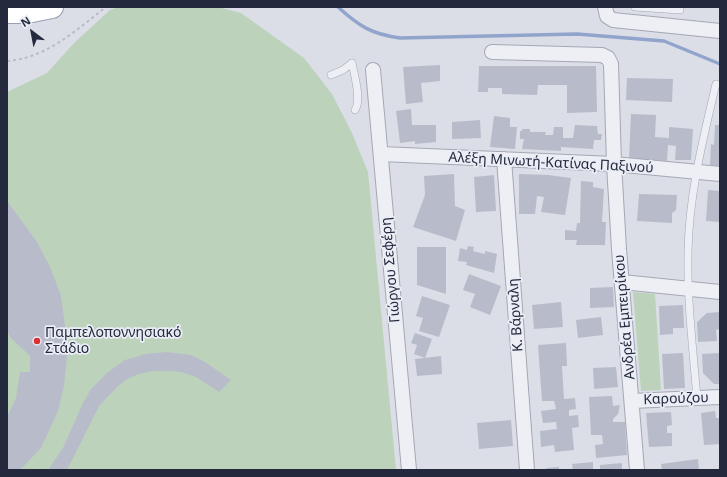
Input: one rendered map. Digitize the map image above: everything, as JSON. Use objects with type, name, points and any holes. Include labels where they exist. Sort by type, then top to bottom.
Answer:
[{"type":"main road","points":[[7,12],[27,12],[52,7]]},
{"type":"street","points":[[606,10],[610,19],[613,20],[720,30]]},
{"type":"street","name":"Ανδρέα Εμπειρίκου","points":[[492,52],[602,55],[608,58],[612,70],[614,164],[637,470]]},
{"type":"street","name":"Γιώργου Σεφέρη","points":[[373,70],[409,470]]},
{"type":"street","name":"Αλέξη Μινωτή-Κατίνας Παξινού","points":[[381,154],[614,164],[720,174]]},
{"type":"street","name":"Κ. Βάρναλη","points":[[504,160],[527,470]]},
{"type":"street","points":[[622,282],[720,292]]},
{"type":"street","name":"Καρούζου","points":[[632,401],[720,397]]},
{"type":"lane","points":[[635,7],[680,10]]},
{"type":"lane","points":[[331,75],[343,70],[352,63],[358,97],[358,104],[355,110]]},
{"type":"lane","points":[[697,398],[689,289],[689,222],[696,172],[716,84]]},
{"type":"path","points":[[7,61],[35,56],[47,50],[78,30],[106,7]]},
{"type":"green space","points":[[118,7],[218,7],[241,13],[304,58],[332,94],[352,133],[368,172],[396,470],[7,470],[7,92],[47,73],[74,43],[110,10]]},
{"type":"green space","points":[[633,292],[655,294],[661,390],[641,391]]},
{"type":"building","points":[[440,65],[440,81],[421,83],[423,102],[406,104],[403,67]]},
{"type":"building","points":[[479,66],[596,66],[597,112],[567,113],[567,85],[538,85],[537,95],[502,94],[502,88],[488,88],[488,92],[478,92]]},
{"type":"building","points":[[627,78],[673,79],[672,102],[626,100]]},
{"type":"building","points":[[411,109],[412,125],[436,125],[436,142],[415,144],[415,141],[400,143],[396,111]]},
{"type":"building","points":[[631,114],[656,115],[655,137],[669,138],[669,127],[693,129],[691,160],[675,160],[676,146],[668,145],[667,161],[629,159]]},
{"type":"building","points":[[494,116],[510,118],[510,127],[517,127],[515,149],[490,147]]},
{"type":"building","points":[[480,120],[481,138],[452,139],[452,122]]},
{"type":"building","points":[[575,125],[597,126],[598,134],[602,134],[601,140],[594,140],[593,149],[561,147],[561,151],[522,149],[524,139],[520,139],[520,131],[522,131],[522,129],[530,129],[530,132],[546,132],[545,135],[553,135],[554,127],[563,127],[563,138],[573,138]]},
{"type":"building","points":[[715,125],[720,125],[720,166],[710,165],[711,144],[714,145]]},
{"type":"building","points":[[454,174],[455,206],[465,210],[456,241],[413,227],[425,195],[424,176]]},
{"type":"building","points":[[519,174],[548,175],[571,178],[565,215],[541,212],[544,197],[537,196],[535,214],[519,214]]},
{"type":"building","points":[[494,175],[496,211],[476,212],[474,177]]},
{"type":"building","points":[[581,181],[593,182],[593,187],[604,189],[602,222],[606,222],[605,245],[576,245],[577,240],[565,240],[565,230],[576,231],[577,223],[580,223]]},
{"type":"building","points":[[708,190],[720,191],[720,222],[706,221]]},
{"type":"building","points":[[639,194],[677,195],[676,210],[672,213],[672,223],[637,221]]},
{"type":"building","name":"Παμπελοποννησιακό Στάδιο","points":[[7,201],[37,242],[51,269],[61,296],[67,356],[64,386],[58,411],[41,448],[20,470],[7,470],[7,417],[16,398],[20,372],[30,372],[30,356],[10,337],[7,330]]},
{"type":"building","points":[[468,246],[474,247],[473,251],[485,254],[485,251],[497,254],[494,273],[466,265],[467,262],[458,261],[460,248],[467,250]]},
{"type":"building","points":[[417,247],[446,247],[446,294],[417,285]]},
{"type":"building","points":[[469,274],[501,286],[490,315],[470,307],[475,294],[463,290]]},
{"type":"building","points":[[613,287],[614,307],[590,308],[590,288]]},
{"type":"building","points":[[422,296],[450,305],[439,337],[419,331],[423,318],[416,316]]},
{"type":"building","points":[[561,302],[563,327],[534,329],[532,305]]},
{"type":"building","points":[[683,305],[684,328],[673,328],[673,334],[660,335],[659,306]]},
{"type":"building","points":[[720,312],[720,329],[716,330],[717,341],[698,342],[697,322],[707,313]]},
{"type":"building","points":[[601,317],[603,335],[578,338],[576,320]]},
{"type":"building","points":[[415,333],[432,339],[425,358],[414,354],[417,345],[411,343]]},
{"type":"building","points":[[566,343],[567,366],[562,366],[564,399],[575,398],[576,409],[569,410],[569,416],[578,415],[579,427],[572,428],[574,450],[555,452],[554,445],[541,447],[540,431],[557,429],[556,422],[543,423],[541,411],[556,409],[554,401],[542,401],[538,345]]},
{"type":"building","points":[[167,352],[191,355],[205,362],[231,380],[219,392],[196,377],[181,372],[154,371],[129,378],[118,386],[99,406],[67,470],[48,470],[63,448],[83,403],[91,389],[108,372],[125,360],[145,354]]},
{"type":"building","points":[[683,353],[685,388],[664,389],[662,354]]},
{"type":"building","points":[[720,353],[720,384],[714,384],[703,373],[702,354]]},
{"type":"building","points":[[441,356],[442,374],[417,376],[415,359]]},
{"type":"building","points":[[616,367],[618,387],[594,389],[593,368]]},
{"type":"building","points":[[612,396],[613,406],[620,405],[618,414],[613,419],[613,422],[625,422],[627,455],[596,458],[595,445],[603,444],[602,435],[591,435],[589,397]]},
{"type":"building","points":[[715,411],[716,418],[720,418],[720,444],[704,445],[701,413]]},
{"type":"building","points":[[671,412],[672,425],[667,426],[667,433],[672,433],[672,446],[649,447],[646,413]]},
{"type":"building","points":[[511,420],[513,446],[479,449],[477,423]]},
{"type":"building","points":[[698,459],[699,470],[662,470],[661,464]]},
{"type":"building","points":[[593,462],[593,470],[573,470],[572,464]]},
{"type":"building","points":[[622,463],[622,470],[600,470],[600,465]]},
{"type":"building","points":[[559,467],[559,470],[546,470],[546,468]]},
{"type":"waterway","points":[[338,7],[366,28],[381,34],[400,38],[577,34],[664,41],[720,64]]},
{"type":"place","name":"Παμπελοποννησιακό Στάδιο","points":[[37,341]]}]
